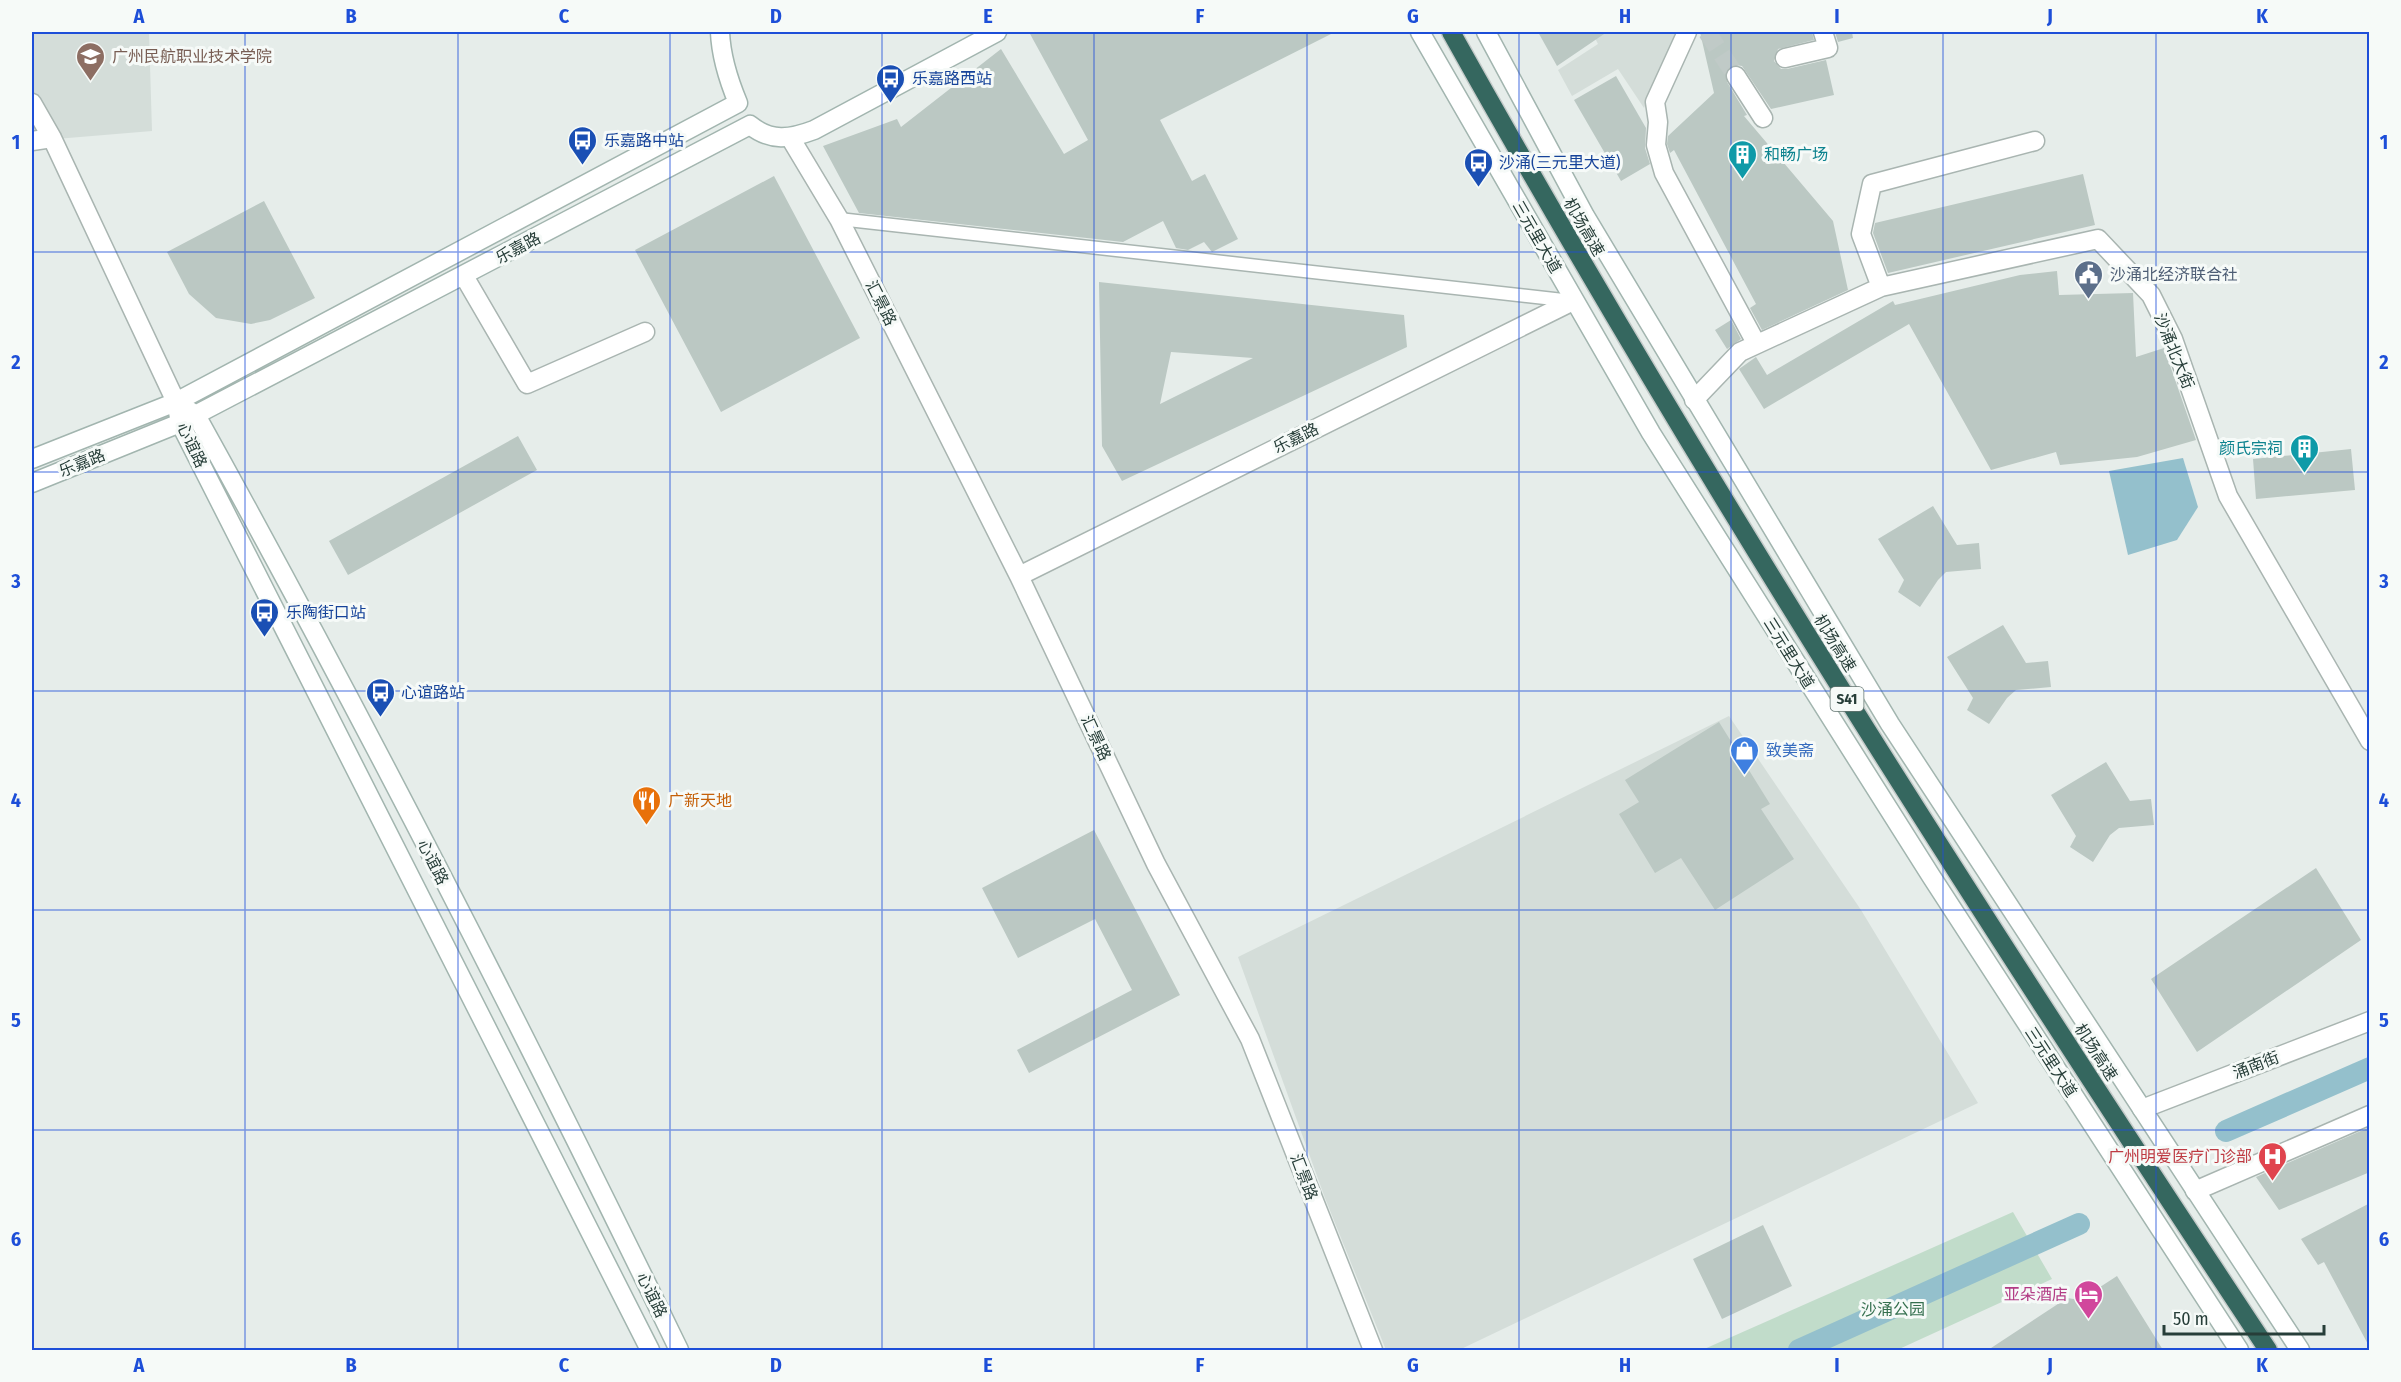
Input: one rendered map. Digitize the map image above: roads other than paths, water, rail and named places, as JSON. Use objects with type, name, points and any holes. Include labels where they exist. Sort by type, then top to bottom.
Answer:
[{"type":"highway","name":"机场高速","points":[[1451,32],[1607,307],[1846,698],[2089,1078],[2268,1350]]},
{"type":"street","points":[[720,32],[721,50],[728,77],[750,125],[764,136],[791,139],[814,130],[997,32]]},
{"type":"street","name":"三元里大道","points":[[1420,32],[1651,433],[1834,724],[2233,1346]]},
{"type":"street","points":[[1486,32],[1585,216],[1890,724],[2301,1350]]},
{"type":"street","points":[[1687,32],[1654,102],[1658,122],[1656,145],[1664,173],[1756,344]]},
{"type":"street","points":[[1785,58],[1828,48],[1823,32]]},
{"type":"street","points":[[1736,76],[1763,118]]},
{"type":"street","name":"心谊路","points":[[32,103],[52,138],[176,402],[309,620],[623,1234],[679,1350]]},
{"type":"street","name":"乐嘉路","points":[[32,459],[176,402],[738,103]]},
{"type":"street","name":"乐嘉路","points":[[32,483],[188,419],[750,125]]},
{"type":"street","points":[[32,141],[52,138]]},
{"type":"street","name":"汇景路","points":[[791,139],[839,219],[1019,576],[1156,864],[1250,1039],[1373,1350]]},
{"type":"street","points":[[1881,287],[1861,234],[1872,184],[2035,141]]},
{"type":"street","name":"沙涌北大街","points":[[1694,400],[1740,352],[1881,287],[2098,239],[2151,295],[2173,339],[2228,496],[2370,741]]},
{"type":"street","points":[[464,276],[527,384],[645,332]]},
{"type":"street","name":"乐嘉路","points":[[1019,576],[1574,301]]},
{"type":"street","name":"心谊路","points":[[188,419],[650,1350]]},
{"type":"street","name":"涌南街","points":[[2142,1109],[2370,1021]]},
{"type":"street","points":[[2195,1191],[2370,1115]]},
{"type":"lane","points":[[839,219],[1574,301]]},
{"type":"water","points":[[2183,458],[2198,507],[2177,540],[2128,555],[2109,471]]},
{"type":"waterway","points":[[2226,1131],[2370,1068]]},
{"type":"waterway","points":[[1799,1350],[2079,1224]]},
{"type":"tunnel","points":[[1707,32],[1736,76]]},
{"type":"place","name":"广州民航职业技术学院","points":[[91,82]]},
{"type":"place","name":"乐嘉路西站","points":[[891,104]]},
{"type":"place","name":"乐嘉路中站","points":[[583,166]]},
{"type":"place","name":"和畅广场","points":[[1743,180]]},
{"type":"place","name":"沙涌(三元里大道)","points":[[1478,188]]},
{"type":"place","name":"沙涌北经济联合社","points":[[2089,300]]},
{"type":"place","name":"颜氏宗祠","points":[[2304,474]]},
{"type":"place","name":"乐陶街口站","points":[[265,638]]},
{"type":"place","name":"心谊路站","points":[[380,718]]},
{"type":"place","name":"致美斋","points":[[1745,776]]},
{"type":"place","name":"广新天地","points":[[647,826]]},
{"type":"place","name":"广州明爱医疗门诊部","points":[[2273,1182]]},
{"type":"place","name":"亚朵酒店","points":[[2089,1320]]},
{"type":"park label","name":"沙涌公园","points":[[1893,1309]]}]
